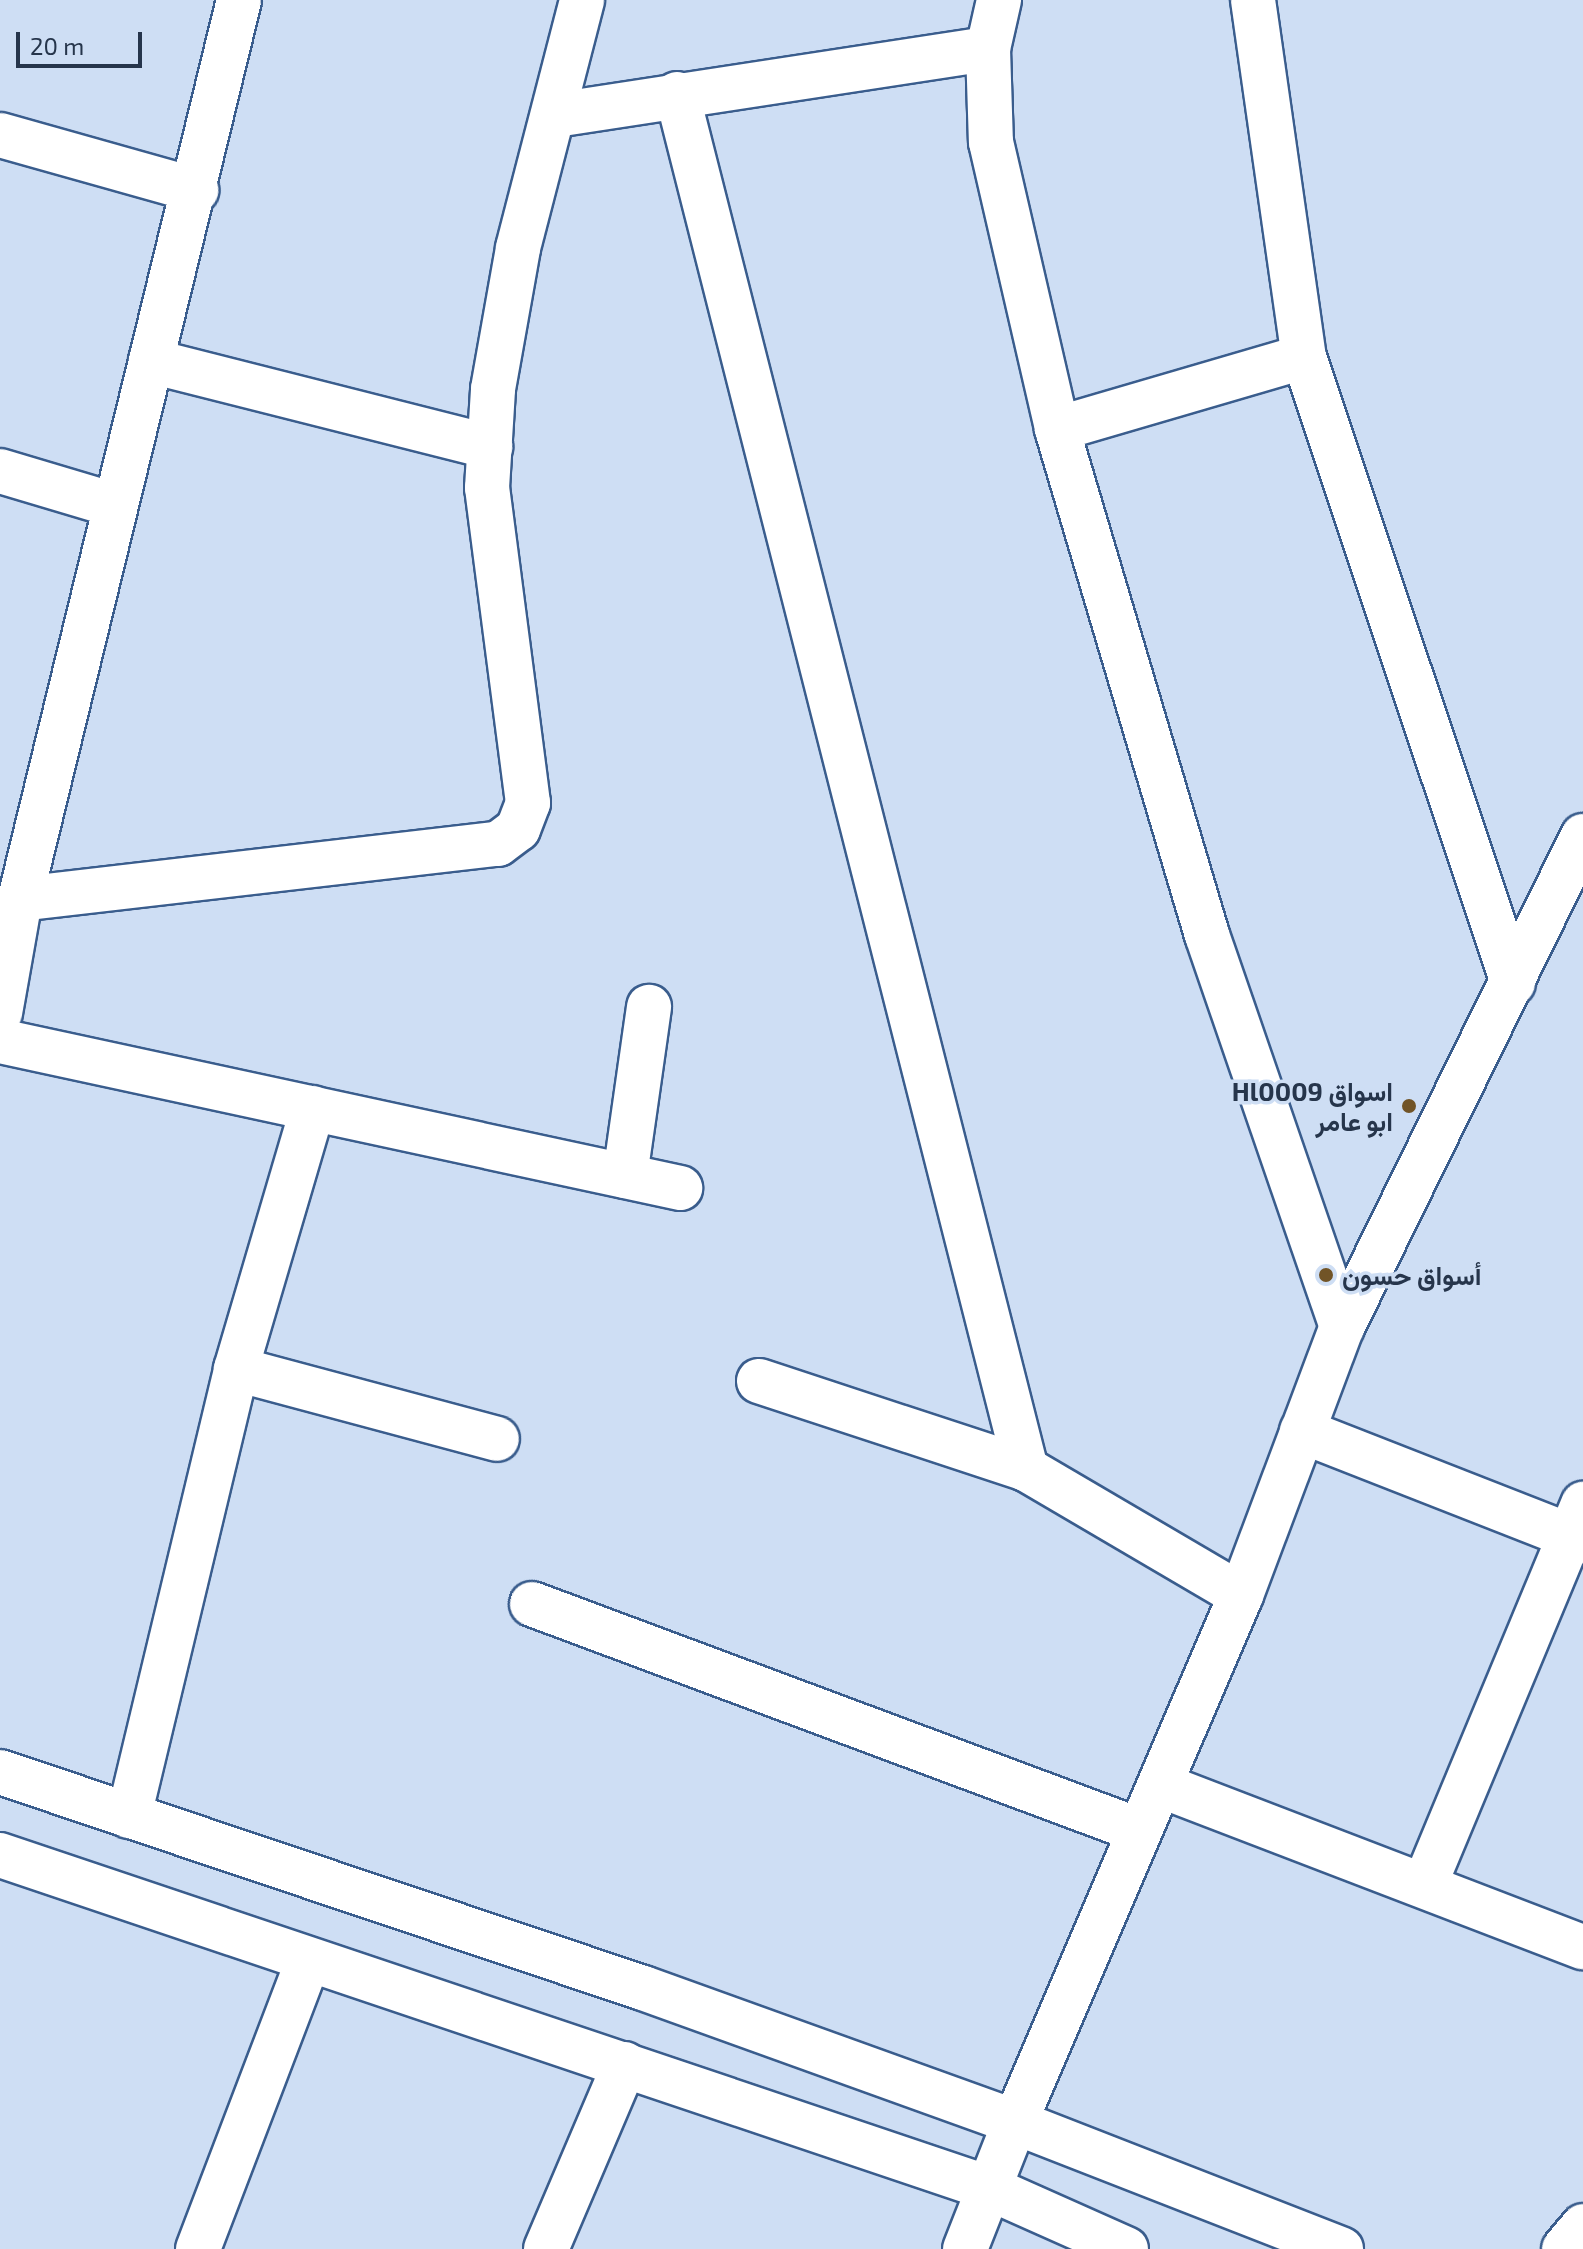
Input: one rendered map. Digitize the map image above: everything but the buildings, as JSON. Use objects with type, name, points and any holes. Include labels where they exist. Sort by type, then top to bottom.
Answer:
[{"type":"street","points":[[0,1013],[20,899],[114,505],[196,190],[239,0]]},
{"type":"street","points":[[20,899],[498,844],[518,829],[528,803],[487,488],[493,389],[518,248],[556,115],[582,0]]},
{"type":"street","points":[[999,0],[988,49],[991,142],[1057,429],[1207,935],[1342,1327]]},
{"type":"street","points":[[1253,0],[1304,357],[1513,983]]},
{"type":"street","points":[[556,115],[677,94],[988,49]]},
{"type":"street","points":[[677,94],[1026,1469]]},
{"type":"street","points":[[0,135],[196,190]]},
{"type":"street","points":[[1057,429],[1304,357]]},
{"type":"street","points":[[151,361],[490,447]]},
{"type":"street","points":[[0,471],[114,505]]},
{"type":"street","points":[[965,2249],[1138,1830],[1241,1595],[1342,1327],[1583,836]]},
{"type":"street","points":[[625,1176],[649,1007]]},
{"type":"street","points":[[0,1041],[680,1188]]},
{"type":"street","points":[[129,1816],[236,1369],[313,1108]]},
{"type":"street","points":[[236,1369],[497,1439]]},
{"type":"street","points":[[759,1381],[1026,1469],[1241,1595]]},
{"type":"street","points":[[1302,1431],[1579,1527],[1425,1884]]},
{"type":"street","points":[[532,1604],[1138,1830]]},
{"type":"street","points":[[0,1772],[613,1978],[1015,2122],[1341,2249]]},
{"type":"street","points":[[1160,1785],[1583,1947]]},
{"type":"street","points":[[0,1855],[307,1963],[625,2064],[989,2188],[1126,2249]]},
{"type":"street","points":[[198,2249],[307,1963]]},
{"type":"street","points":[[546,2249],[625,2064]]},
{"type":"street","points":[[1564,2249],[1583,2226]]},
{"type":"place","name":"Hl0009 اسواق ابو عامر","points":[[1409,1106]]},
{"type":"place","name":"أسواق حسون","points":[[1326,1275]]}]
